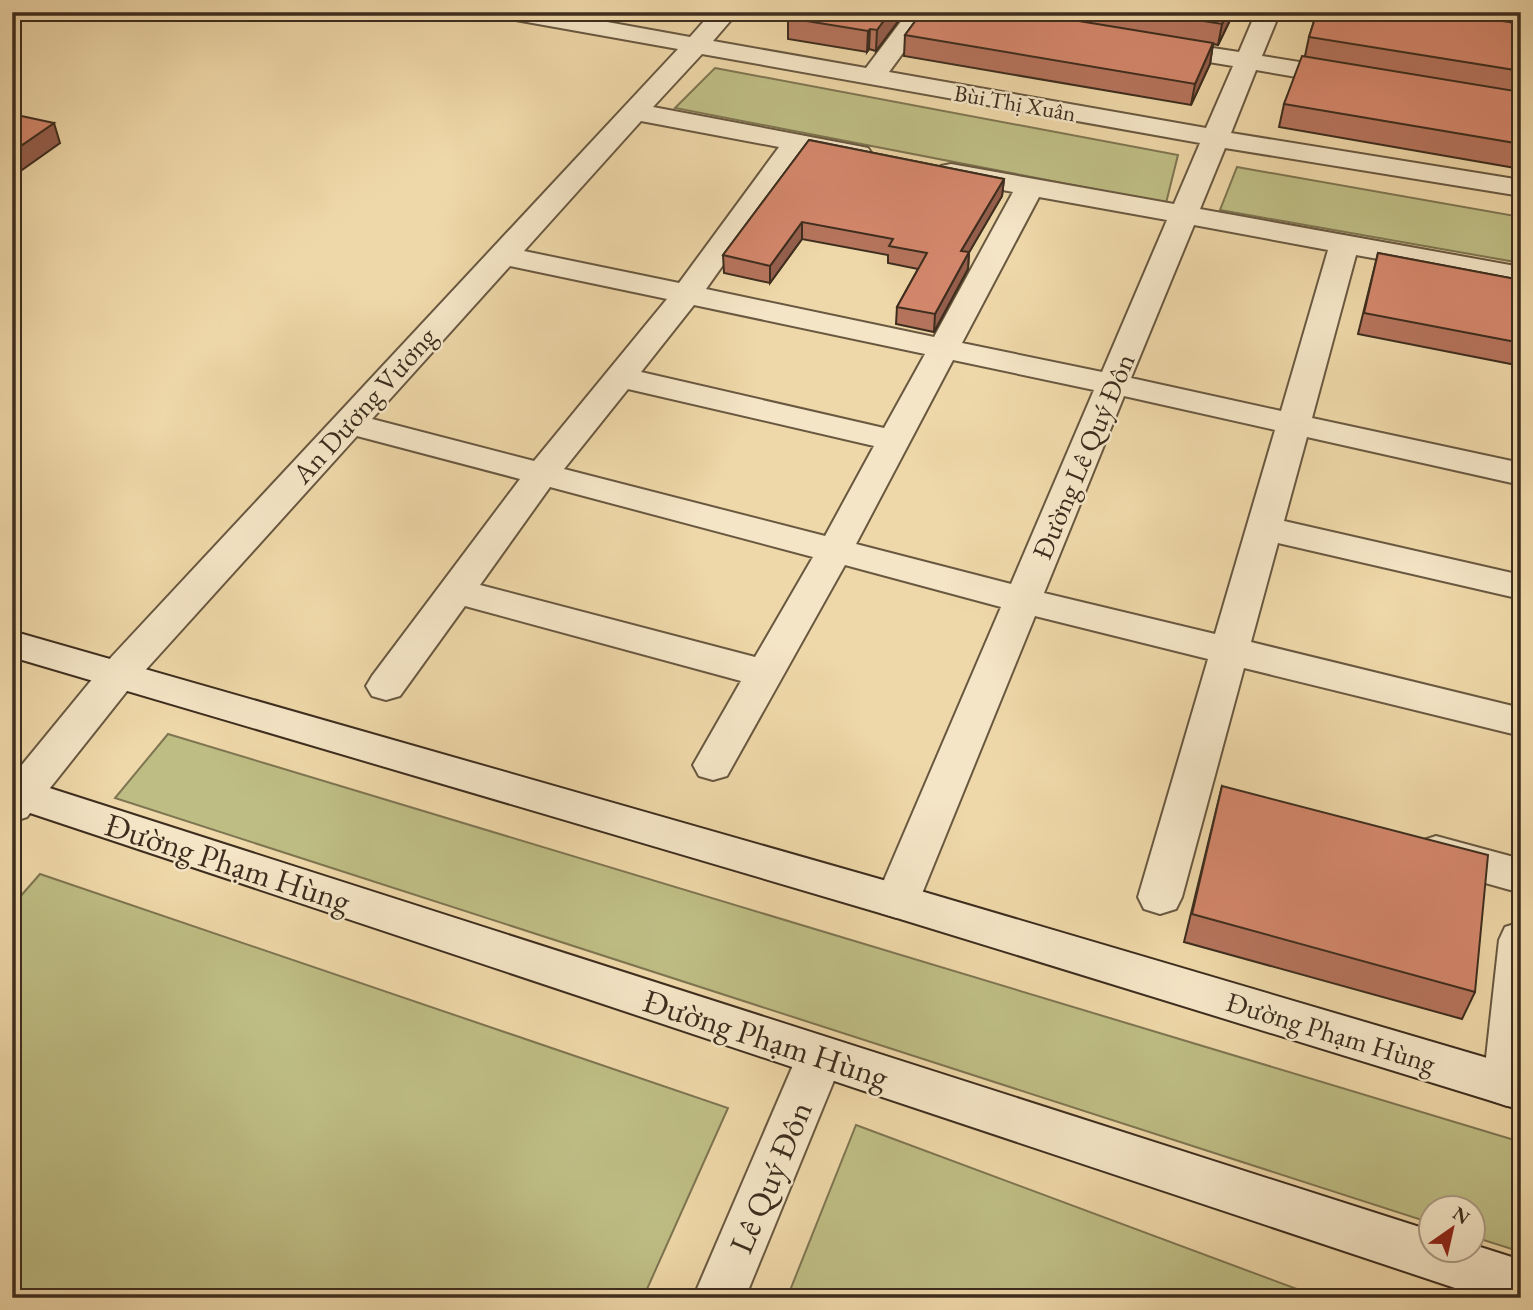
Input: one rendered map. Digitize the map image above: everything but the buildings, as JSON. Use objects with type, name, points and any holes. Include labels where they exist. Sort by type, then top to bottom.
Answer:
[{"type":"street","name":"Bùi Thị Xuân","points":[[510,12],[1215,138],[1521,188]]},
{"type":"street","name":"An Dương Vương","points":[[16,797],[117,676],[726,12]]},
{"type":"street","points":[[871,78],[921,12]]},
{"type":"street","name":"Đường Lê Quý Đôn","points":[[897,901],[1268,12]]},
{"type":"street","points":[[1141,43],[1370,81]]},
{"type":"street","points":[[633,111],[887,159]]},
{"type":"street","points":[[386,685],[542,474],[687,294],[796,142]]},
{"type":"street","points":[[926,167],[1521,276]]},
{"type":"street","points":[[713,765],[835,550],[1030,187]]},
{"type":"street","points":[[1160,897],[1291,423],[1344,244]]},
{"type":"street","points":[[502,255],[1113,384],[1521,474]]},
{"type":"street","points":[[620,377],[894,441]]},
{"type":"street","points":[[348,423],[1023,600],[1521,722]]},
{"type":"street","points":[[1262,528],[1521,587]]},
{"type":"street","points":[[456,591],[766,674]]},
{"type":"street","name":"Đường Phạm Hùng","points":[[12,644],[897,901],[1514,1087]]},
{"type":"street","points":[[1190,789],[1230,799]]},
{"type":"street","name":"Đường Phạm Hùng","points":[[16,797],[1521,1285]]},
{"type":"street","points":[[1402,844],[1521,876]]},
{"type":"street","points":[[1514,1087],[1521,940]]},
{"type":"street","name":"Lê Quý Đôn","points":[[719,1298],[820,1056]]},
{"type":"shaded area","points":[[715,68],[1178,155],[1166,203],[675,108]]},
{"type":"shaded area","points":[[1237,167],[1521,217],[1521,263],[1220,210]]},
{"type":"shaded area","points":[[168,734],[1521,1142],[1521,1252],[1488,1241],[1488,1194],[1418,1194],[1418,1219],[115,798]]},
{"type":"shaded area","points":[[40,874],[728,1108],[643,1298],[12,1298],[12,906]]},
{"type":"shaded area","points":[[856,1125],[1321,1298],[787,1298]]}]
